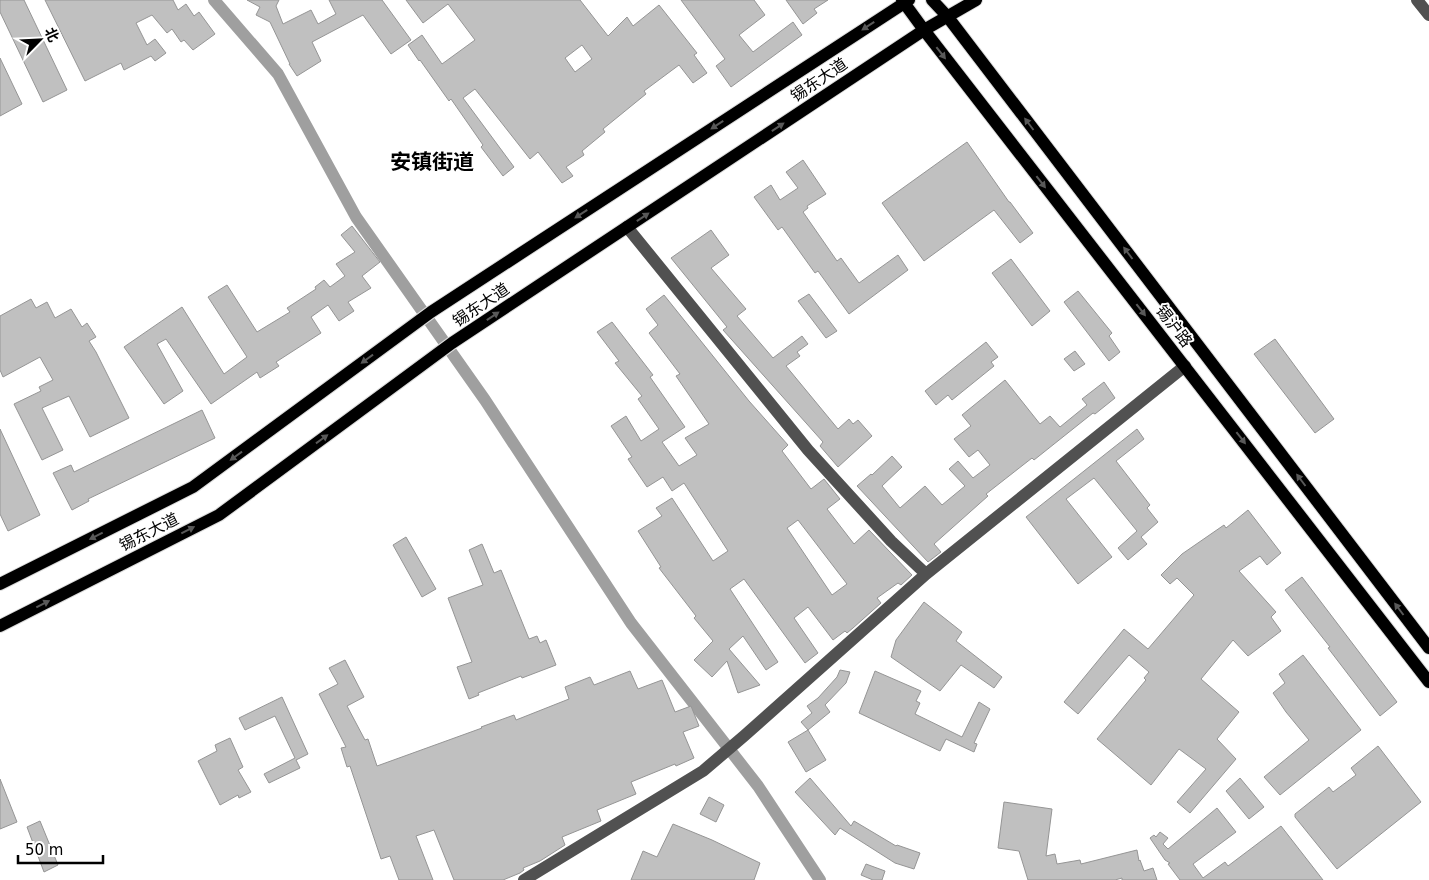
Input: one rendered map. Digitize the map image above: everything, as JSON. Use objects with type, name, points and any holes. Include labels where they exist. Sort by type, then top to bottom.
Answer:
[{"type":"main road","name":"锡沪路","points":[[932,0],[948,16],[1429,648]]},
{"type":"main road","name":"锡东大道","points":[[0,626],[219,515],[452,343],[924,30],[976,0]]},
{"type":"main road","name":"锡沪路","points":[[905,1],[924,30],[1184,366],[1425,668],[1429,682]]},
{"type":"main road","name":"锡东大道","points":[[0,584],[193,488],[431,312],[905,1]]},
{"type":"street","points":[[1417,0],[1429,15]]},
{"type":"street","points":[[627,227],[808,450],[891,541],[926,574]]},
{"type":"street","points":[[524,880],[703,771],[926,574],[1184,366]]},
{"type":"building","points":[[0,0],[24,0],[67,90],[43,102],[0,12]]},
{"type":"building","points":[[45,0],[173,0],[178,10],[186,4],[194,16],[199,12],[215,34],[193,50],[184,40],[181,42],[172,29],[167,33],[152,15],[136,23],[147,45],[155,39],[166,53],[155,61],[151,56],[124,70],[121,63],[85,81]]},
{"type":"building","points":[[247,0],[279,0],[276,6],[283,24],[311,10],[318,24],[336,14],[329,0],[382,0],[411,40],[391,54],[363,15],[312,42],[321,61],[297,76],[289,64],[270,22],[256,15],[260,7]]},
{"type":"building","points":[[406,0],[580,0],[608,36],[627,17],[633,26],[659,5],[697,53],[694,55],[707,73],[693,83],[679,65],[644,91],[646,94],[603,129],[605,132],[582,151],[584,155],[566,167],[573,176],[562,183],[538,152],[530,159],[475,89],[463,98],[514,167],[503,176],[481,147],[483,145],[451,99],[449,101],[408,45],[422,35],[442,64],[475,40],[448,4],[423,23]],"holes":[[[582,45],[592,59],[575,72],[565,58]]]},
{"type":"building","points":[[681,0],[754,0],[765,15],[739,35],[753,52],[793,22],[802,35],[731,87],[716,66],[725,59]]},
{"type":"building","points":[[786,0],[828,0],[814,9],[817,13],[803,24]]},
{"type":"building","points":[[0,58],[22,104],[0,116]]},
{"type":"building","points":[[967,142],[1033,233],[1020,243],[994,210],[924,261],[882,203]]},
{"type":"building","points":[[803,160],[826,194],[807,206],[808,208],[803,212],[837,261],[841,258],[859,283],[898,255],[908,270],[849,314],[818,271],[815,273],[782,227],[778,230],[754,197],[771,185],[780,200],[798,188],[786,172]]},
{"type":"building","points":[[352,226],[380,262],[362,276],[371,288],[348,302],[354,311],[339,321],[328,305],[311,317],[321,333],[276,362],[279,366],[260,378],[257,372],[211,404],[166,339],[157,344],[183,391],[164,404],[124,347],[182,307],[224,374],[247,357],[208,297],[227,285],[257,332],[290,312],[287,308],[316,289],[315,287],[324,280],[330,287],[345,276],[336,264],[355,252],[341,235]]},
{"type":"building","points":[[711,230],[729,255],[711,268],[746,309],[737,316],[773,358],[802,336],[808,344],[797,352],[800,356],[786,366],[838,429],[849,419],[853,424],[858,420],[872,436],[838,467],[820,446],[823,442],[723,330],[727,327],[671,258]]},
{"type":"building","points":[[1011,259],[1050,311],[1032,326],[992,273]]},
{"type":"building","points":[[1078,291],[1112,333],[1109,336],[1120,352],[1109,361],[1064,302]]},
{"type":"building","points":[[809,294],[837,331],[826,338],[798,301]]},
{"type":"building","points":[[664,295],[749,401],[788,445],[782,451],[811,489],[824,479],[840,499],[827,509],[854,544],[869,530],[912,575],[901,585],[898,583],[877,598],[881,603],[847,633],[845,631],[833,640],[808,607],[794,618],[818,653],[805,663],[744,579],[730,589],[778,662],[766,670],[743,636],[729,649],[760,685],[738,693],[727,661],[712,677],[694,660],[713,641],[694,618],[696,616],[659,568],[661,567],[638,531],[662,516],[656,508],[672,498],[713,561],[728,551],[684,483],[672,491],[663,477],[647,487],[628,459],[632,457],[611,426],[626,416],[641,441],[659,429],[638,399],[642,396],[615,363],[619,361],[597,332],[612,322],[653,375],[650,377],[685,427],[662,442],[679,466],[697,455],[685,438],[709,424],[676,376],[680,374],[649,333],[658,325],[646,309]],"holes":[[[798,520],[847,584],[832,595],[787,528]]]},
{"type":"building","points":[[31,299],[36,308],[47,302],[55,318],[71,309],[82,327],[87,323],[96,337],[89,341],[129,418],[90,437],[69,396],[42,408],[63,450],[42,460],[14,404],[41,391],[39,387],[53,380],[40,357],[3,377],[0,370],[0,316]]},
{"type":"building","points":[[1275,339],[1334,419],[1315,433],[1254,354]]},
{"type":"building","points":[[986,342],[998,357],[991,362],[994,366],[952,400],[948,395],[936,405],[925,391]]},
{"type":"building","points":[[1075,351],[1085,364],[1074,371],[1064,359]]},
{"type":"building","points":[[1005,380],[1040,424],[1050,416],[1060,427],[1087,405],[1082,399],[1104,382],[1115,398],[986,494],[988,496],[934,544],[941,552],[928,562],[857,486],[892,456],[902,467],[882,486],[900,508],[925,486],[942,505],[965,486],[949,469],[958,461],[973,478],[990,465],[978,450],[969,457],[954,439],[971,426],[962,415]]},
{"type":"building","points":[[202,410],[215,438],[88,499],[89,501],[72,510],[53,473],[71,465],[74,472]]},
{"type":"building","points":[[0,429],[40,515],[8,531],[0,514]]},
{"type":"building","points":[[1137,429],[1144,439],[1116,461],[1150,505],[1147,508],[1158,522],[1141,537],[1147,544],[1128,560],[1118,548],[1137,531],[1094,478],[1066,499],[1112,557],[1078,584],[1026,517]]},
{"type":"building","points":[[1248,510],[1281,553],[1267,565],[1260,556],[1239,571],[1276,612],[1271,617],[1281,631],[1248,656],[1233,640],[1201,679],[1239,712],[1217,739],[1236,759],[1190,813],[1177,802],[1206,769],[1179,749],[1151,785],[1097,739],[1146,680],[1144,678],[1149,672],[1129,655],[1078,714],[1064,702],[1124,629],[1148,649],[1194,595],[1177,578],[1170,584],[1161,575],[1182,554],[1224,525],[1226,528]]},
{"type":"building","points":[[406,537],[436,589],[422,597],[393,545]]},
{"type":"building","points":[[482,544],[494,573],[501,570],[529,639],[537,636],[540,643],[546,640],[556,665],[522,678],[521,676],[478,693],[479,695],[469,699],[457,667],[472,662],[448,598],[483,585],[469,550]]},
{"type":"building","points":[[1302,577],[1397,702],[1380,716],[1328,648],[1330,647],[1285,590]]},
{"type":"building","points":[[924,602],[962,632],[956,641],[1002,677],[994,688],[961,665],[940,691],[891,657],[896,640]]},
{"type":"building","points":[[1303,655],[1361,730],[1280,795],[1264,777],[1309,740],[1273,693],[1285,683],[1279,674]]},
{"type":"building","points":[[345,660],[364,697],[347,706],[365,740],[368,739],[377,766],[514,715],[516,720],[569,699],[565,687],[590,677],[594,685],[630,671],[638,689],[662,680],[675,712],[691,706],[699,726],[683,732],[694,758],[631,782],[636,794],[597,810],[601,821],[562,837],[565,845],[540,861],[523,868],[524,870],[520,873],[503,880],[454,880],[434,830],[416,836],[433,880],[399,880],[390,856],[381,859],[350,766],[347,767],[341,748],[346,747],[319,694],[338,684],[329,668]]},
{"type":"building","points":[[840,670],[850,672],[846,683],[825,705],[830,712],[808,730],[801,722],[812,713],[807,706],[818,698],[837,677]]},
{"type":"building","points":[[875,671],[921,691],[916,701],[920,703],[915,714],[962,737],[979,702],[990,709],[974,743],[977,744],[974,752],[946,739],[940,751],[859,713]]},
{"type":"building","points":[[282,697],[308,754],[296,760],[300,768],[269,783],[264,774],[295,758],[275,716],[245,730],[239,718]]},
{"type":"building","points":[[808,730],[826,760],[806,772],[788,742]]},
{"type":"building","points":[[230,738],[243,767],[238,770],[251,792],[239,798],[238,795],[220,805],[198,761],[217,751],[215,745]]},
{"type":"building","points":[[1378,746],[1421,802],[1337,869],[1295,817],[1295,814],[1329,787],[1333,792],[1356,775],[1351,768]]},
{"type":"building","points":[[810,778],[851,826],[854,821],[896,846],[920,853],[914,869],[895,863],[840,828],[835,835],[795,792]]},
{"type":"building","points":[[1240,778],[1264,807],[1249,819],[1226,791]]},
{"type":"building","points":[[0,779],[17,822],[0,829]]},
{"type":"building","points":[[709,797],[724,805],[716,822],[700,814]]},
{"type":"building","points":[[1004,802],[1052,809],[1046,856],[1055,854],[1057,864],[1080,860],[1081,864],[1137,850],[1139,861],[1144,871],[1153,868],[1157,880],[1122,880],[1122,878],[1115,880],[1028,880],[1019,851],[998,848]]},
{"type":"building","points":[[1217,808],[1236,832],[1193,864],[1203,878],[1225,862],[1228,866],[1281,826],[1323,880],[1180,880],[1168,864],[1170,863],[1165,860],[1150,838],[1154,835],[1156,837],[1160,832],[1168,838],[1163,844],[1168,849]]},
{"type":"building","points":[[40,821],[58,865],[44,872],[27,827]]},
{"type":"building","points":[[673,824],[760,863],[754,880],[631,880],[643,851],[657,857]]},
{"type":"building","points":[[866,864],[885,871],[882,880],[873,880],[861,875]]},
{"type":"waterway","points":[[214,0],[278,74],[356,217],[485,400],[631,623],[758,786],[820,880]]},
{"type":"district","name":"安镇街道","points":[[432,162]]}]
